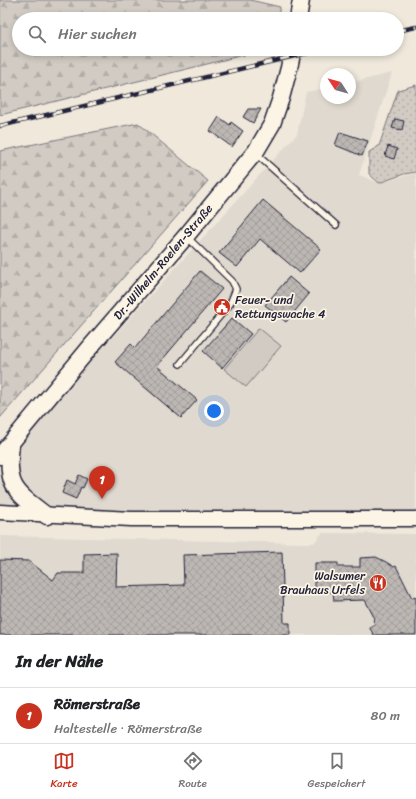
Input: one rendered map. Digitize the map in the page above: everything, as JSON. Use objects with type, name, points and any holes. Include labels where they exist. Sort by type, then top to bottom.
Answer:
[{"type":"main road","points":[[299,12],[301,0]]},
{"type":"main road","name":"Dr.-Wilhelm-Roelen-Straße","points":[[0,456],[92,345],[186,236],[254,152],[272,124],[281,98],[291,56]]},
{"type":"main road","points":[[11,444],[9,462],[12,482],[21,496],[47,516]]},
{"type":"street","points":[[0,512],[47,516],[188,520],[416,519]]},
{"type":"lane","points":[[254,152],[336,225]]},
{"type":"lane","points":[[180,364],[230,304],[236,289],[232,281],[186,236]]},
{"type":"shaded area","points":[[392,73],[359,175],[379,183],[416,173],[416,519],[0,510],[0,461],[297,134],[306,92],[320,89],[320,104],[356,104],[356,82]]},
{"type":"shaded area","points":[[322,533],[416,534],[416,635],[0,635],[0,536],[314,543]]},
{"type":"green space","points":[[0,0],[250,0],[280,7],[279,12],[12,12],[12,56],[240,56],[0,115]]},
{"type":"green space","points":[[416,85],[416,172],[404,174],[379,183],[369,174],[369,152],[379,146],[398,90]]},
{"type":"green space","points":[[138,123],[208,181],[0,418],[0,151]]},
{"type":"green space","points":[[259,328],[281,346],[246,387],[224,369]]},
{"type":"building","points":[[248,109],[261,109],[253,123],[243,117]]},
{"type":"building","points":[[219,117],[230,125],[231,122],[243,131],[232,147],[210,131]]},
{"type":"building","points":[[395,119],[404,121],[402,130],[392,128]]},
{"type":"building","points":[[340,132],[368,141],[362,156],[335,145]]},
{"type":"building","points":[[388,146],[397,149],[394,159],[385,156]]},
{"type":"building","points":[[263,200],[321,249],[300,273],[260,239],[237,267],[219,253]]},
{"type":"building","points":[[200,271],[222,289],[157,366],[197,400],[181,418],[115,362],[131,344],[135,348]]},
{"type":"building","points":[[289,277],[309,294],[286,322],[265,305]]},
{"type":"building","points":[[232,318],[251,334],[222,368],[203,351]]},
{"type":"building","points":[[79,475],[87,479],[83,488],[81,487],[76,499],[62,493],[67,480],[75,484]]},
{"type":"building","points":[[282,552],[284,623],[290,623],[290,635],[0,635],[0,560],[29,561],[53,580],[58,573],[84,573],[84,554],[117,553],[116,587],[184,585],[183,555]]},
{"type":"building","points":[[376,557],[394,567],[396,566],[412,598],[416,597],[416,635],[374,635],[369,627],[375,624],[373,620],[375,619],[365,600],[334,601],[333,592],[315,592],[315,563],[338,563],[338,567],[360,567],[360,558]]},
{"type":"railway","points":[[404,30],[416,27]]},
{"type":"railway","points":[[0,126],[295,56]]},
{"type":"place","name":"Feuer- und Rettungswache 4","points":[[222,307]]},
{"type":"place","name":"Römerstraße","points":[[102,499]]},
{"type":"place","name":"Walsumer Brauhaus Urfels","points":[[378,583]]}]
